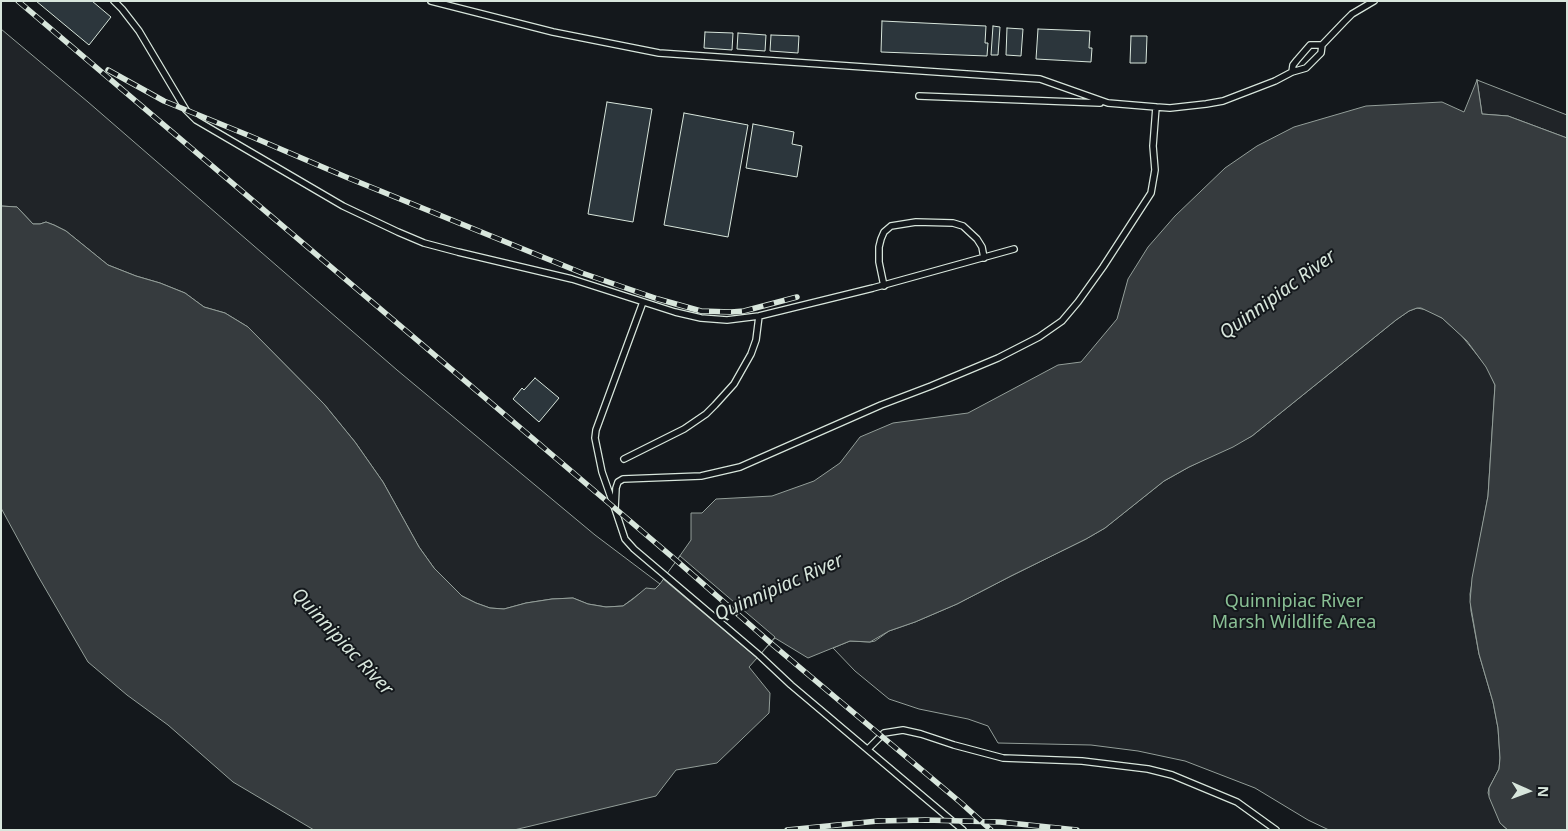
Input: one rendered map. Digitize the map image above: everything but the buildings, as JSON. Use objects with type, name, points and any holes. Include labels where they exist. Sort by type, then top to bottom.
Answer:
[{"type":"lane","points":[[114,1],[139,31],[186,110],[196,120],[335,202],[380,225],[424,243],[572,279],[676,312],[727,320],[759,316],[884,286],[1014,249]]},
{"type":"lane","points":[[431,1],[553,32],[659,53],[1040,79],[1108,103]]},
{"type":"lane","points":[[919,96],[1108,103],[1170,108],[1206,104],[1223,100],[1306,68],[1322,53],[1322,45],[1352,14],[1374,1]]},
{"type":"lane","points":[[1292,72],[1296,60],[1310,45],[1322,45]]},
{"type":"lane","points":[[615,509],[616,488],[618,482],[622,479],[701,476],[740,468],[881,405],[998,358],[1027,344],[1062,321],[1103,267],[1151,194],[1155,170],[1153,146],[1156,107]]},
{"type":"lane","points":[[884,286],[879,262],[880,247],[884,232],[891,226],[916,222],[953,223],[963,226],[977,238],[982,247],[984,258]]},
{"type":"lane","points":[[643,302],[596,430],[595,438],[602,472],[628,544],[963,830]]},
{"type":"lane","points":[[624,459],[689,426],[715,405],[734,384],[751,354],[756,340],[759,316]]},
{"type":"lane","points":[[868,749],[884,733],[903,730],[1002,758],[1082,761],[1148,769],[1181,778],[1237,802],[1276,830]]},
{"type":"green space","points":[[1,29],[397,370],[595,535],[660,584],[655,589],[639,594],[623,606],[606,607],[588,604],[573,598],[526,603],[504,609],[490,608],[462,596],[434,568],[419,547],[383,482],[355,442],[324,404],[248,327],[225,313],[204,307],[185,293],[108,265],[66,231],[54,225],[46,222],[33,224],[17,207],[1,206]]},
{"type":"green space","points":[[1477,80],[1567,115],[1567,138],[1508,116],[1482,114]]},
{"type":"green space","name":"Quinnipiac River Marsh Wildlife Area","points":[[1417,308],[1427,310],[1442,318],[1461,335],[1487,367],[1495,385],[1488,496],[1470,594],[1471,611],[1479,654],[1493,702],[1498,728],[1499,769],[1488,793],[1503,826],[1508,830],[1329,830],[1308,820],[1255,788],[1185,761],[1138,751],[1091,745],[998,743],[988,726],[968,719],[919,709],[889,699],[855,671],[833,648],[850,641],[875,641],[889,631],[957,604],[1105,528],[1164,481],[1252,436],[1396,320]]},
{"type":"water","name":"Quinnipiac River","points":[[1477,80],[1482,114],[1508,116],[1567,138],[1567,830],[1508,830],[1500,823],[1489,797],[1489,788],[1499,769],[1498,728],[1493,702],[1479,654],[1470,602],[1472,578],[1488,496],[1495,385],[1486,367],[1467,341],[1442,318],[1421,308],[1409,311],[1396,320],[1252,436],[1164,481],[1105,528],[1086,539],[957,604],[889,631],[870,642],[850,641],[808,658],[775,638],[749,667],[770,693],[769,713],[717,763],[676,770],[656,796],[514,830],[314,830],[233,782],[168,725],[127,695],[88,662],[1,508],[1,206],[17,207],[33,224],[46,222],[54,225],[66,231],[108,265],[185,293],[204,307],[225,313],[248,327],[324,404],[355,442],[383,482],[419,547],[434,568],[462,596],[490,608],[504,609],[526,603],[573,598],[588,604],[606,607],[623,606],[646,588],[655,589],[660,584],[691,540],[691,513],[702,513],[716,499],[772,496],[814,481],[840,463],[860,437],[893,423],[968,413],[1058,365],[1081,362],[1117,319],[1128,279],[1148,247],[1175,216],[1225,168],[1257,146],[1294,127],[1366,106],[1442,102],[1464,112]]},
{"type":"pier","points":[[680,556],[775,637],[757,658],[663,579]]},
{"type":"railway","points":[[18,1],[991,830]]},
{"type":"railway","points":[[108,70],[164,101],[346,177],[582,273],[658,299],[701,311],[731,312],[744,311],[797,297]]},
{"type":"railway","points":[[787,830],[878,821],[925,820],[1000,822],[1077,830]]}]
